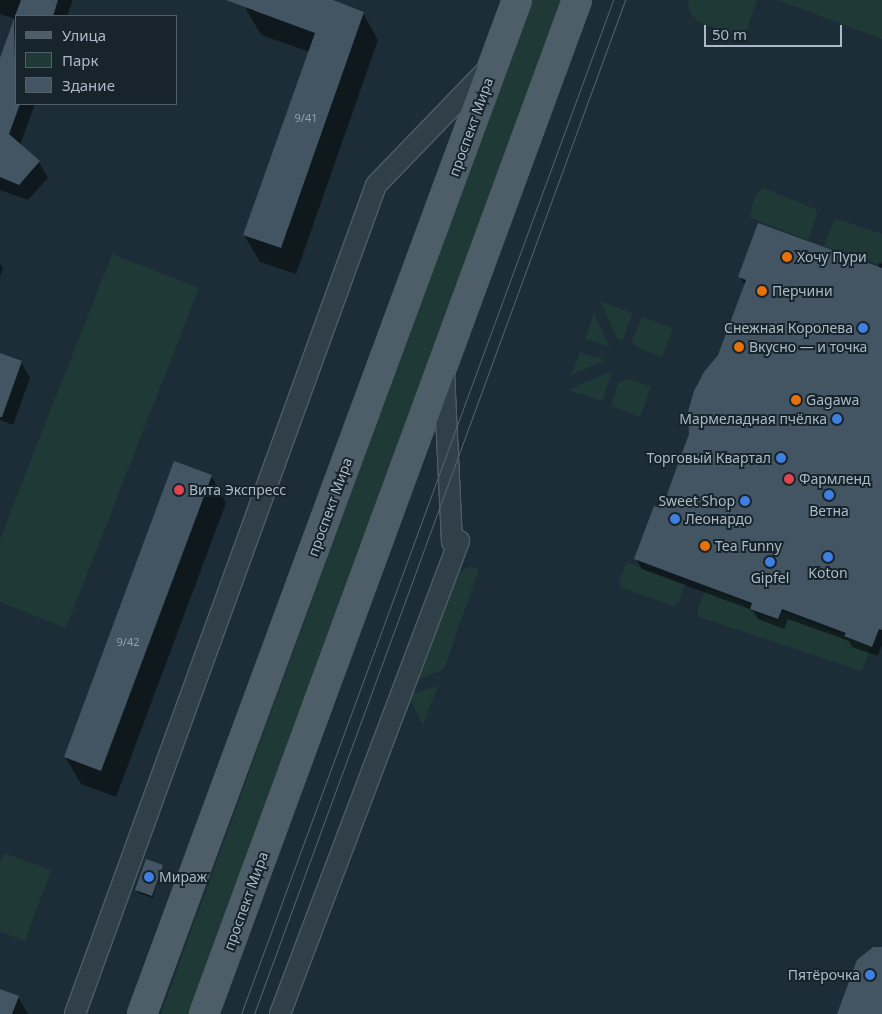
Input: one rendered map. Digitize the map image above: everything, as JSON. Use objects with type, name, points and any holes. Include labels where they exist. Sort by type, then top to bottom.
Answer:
[{"type":"main road","name":"проспект Мира","points":[[142,1014],[517,0]]},
{"type":"main road","name":"проспект Мира","points":[[204,1014],[577,0]]},
{"type":"street","points":[[75,1014],[376,185],[496,61]]},
{"type":"street","points":[[280,1014],[459,541],[452,542],[444,364]]},
{"type":"green space","points":[[531,0],[561,0],[191,1014],[161,1014]]},
{"type":"green space","points":[[688,0],[757,0],[744,38],[698,22],[689,11]]},
{"type":"green space","points":[[778,0],[882,0],[882,39]]},
{"type":"green space","points":[[764,188],[815,209],[817,214],[808,240],[749,217],[756,195]]},
{"type":"green space","points":[[841,220],[882,234],[882,262],[877,264],[824,246],[834,221]]},
{"type":"green space","points":[[112,254],[199,288],[66,628],[0,602],[0,539]]},
{"type":"green space","points":[[600,301],[632,313],[623,341],[618,339]]},
{"type":"green space","points":[[594,313],[610,347],[585,339]]},
{"type":"green space","points":[[642,317],[673,328],[662,357],[638,348],[632,342]]},
{"type":"green space","points":[[580,352],[605,360],[571,375]]},
{"type":"green space","points":[[606,373],[611,374],[602,401],[568,390]]},
{"type":"green space","points":[[629,379],[651,387],[640,417],[611,406],[619,382]]},
{"type":"green space","points":[[627,562],[685,584],[678,603],[673,606],[621,587],[619,582]]},
{"type":"green space","points":[[471,567],[479,569],[444,669],[415,681],[457,572]]},
{"type":"green space","points":[[706,588],[750,604],[749,610],[778,621],[782,611],[871,647],[862,671],[699,617],[697,612]]},
{"type":"green space","points":[[438,686],[423,725],[408,695]]},
{"type":"green space","points":[[4,853],[51,870],[25,941],[0,932],[0,863]]},
{"type":"building","points":[[21,0],[58,0],[53,15],[15,15]]},
{"type":"building","points":[[226,0],[333,0],[364,12],[281,248],[243,235],[315,33]]},
{"type":"building","points":[[14,19],[15,105],[20,105],[9,134],[40,161],[19,185],[0,177],[0,58]]},
{"type":"building","name":"Торговый Квартал","points":[[758,223],[882,268],[882,630],[879,629],[872,647],[844,636],[846,633],[782,609],[778,619],[750,609],[752,603],[634,559],[654,506],[662,508],[689,434],[688,412],[694,391],[704,372],[718,355],[746,280],[738,277]]},
{"type":"building","points":[[0,353],[22,361],[2,417],[0,417]]},
{"type":"building","points":[[174,461],[212,475],[101,771],[64,757]]},
{"type":"building","name":"Мираж","points":[[146,859],[163,865],[152,896],[135,890]]},
{"type":"building","points":[[873,947],[882,947],[882,1014],[837,1014],[857,960]]},
{"type":"building","points":[[0,989],[19,996],[12,1014],[0,1014]]},
{"type":"tram line","points":[[241,1014],[613,0]]},
{"type":"tram line","points":[[254,1014],[625,0]]},
{"type":"place","name":"Хочу Пури","points":[[787,257]]},
{"type":"place","name":"Перчини","points":[[762,291]]},
{"type":"place","name":"Снежная Королева","points":[[863,328]]},
{"type":"place","name":"Вкусно — и точка","points":[[739,347]]},
{"type":"place","name":"Gagawa","points":[[796,400]]},
{"type":"place","name":"Мармеладная пчёлка","points":[[837,419]]},
{"type":"place","name":"Торговый Квартал","points":[[781,458]]},
{"type":"place","name":"Фармленд","points":[[789,479]]},
{"type":"place","name":"Вита Экспресс","points":[[179,490]]},
{"type":"place","name":"Ветна","points":[[829,495]]},
{"type":"place","name":"Sweet Shop","points":[[745,501]]},
{"type":"place","name":"Леонардо","points":[[675,519]]},
{"type":"place","name":"Tea Funny","points":[[705,546]]},
{"type":"place","name":"Koton","points":[[828,557]]},
{"type":"place","name":"Gipfel","points":[[770,562]]},
{"type":"place","name":"Мираж","points":[[149,877]]},
{"type":"place","name":"Пятёрочка","points":[[870,975]]}]
